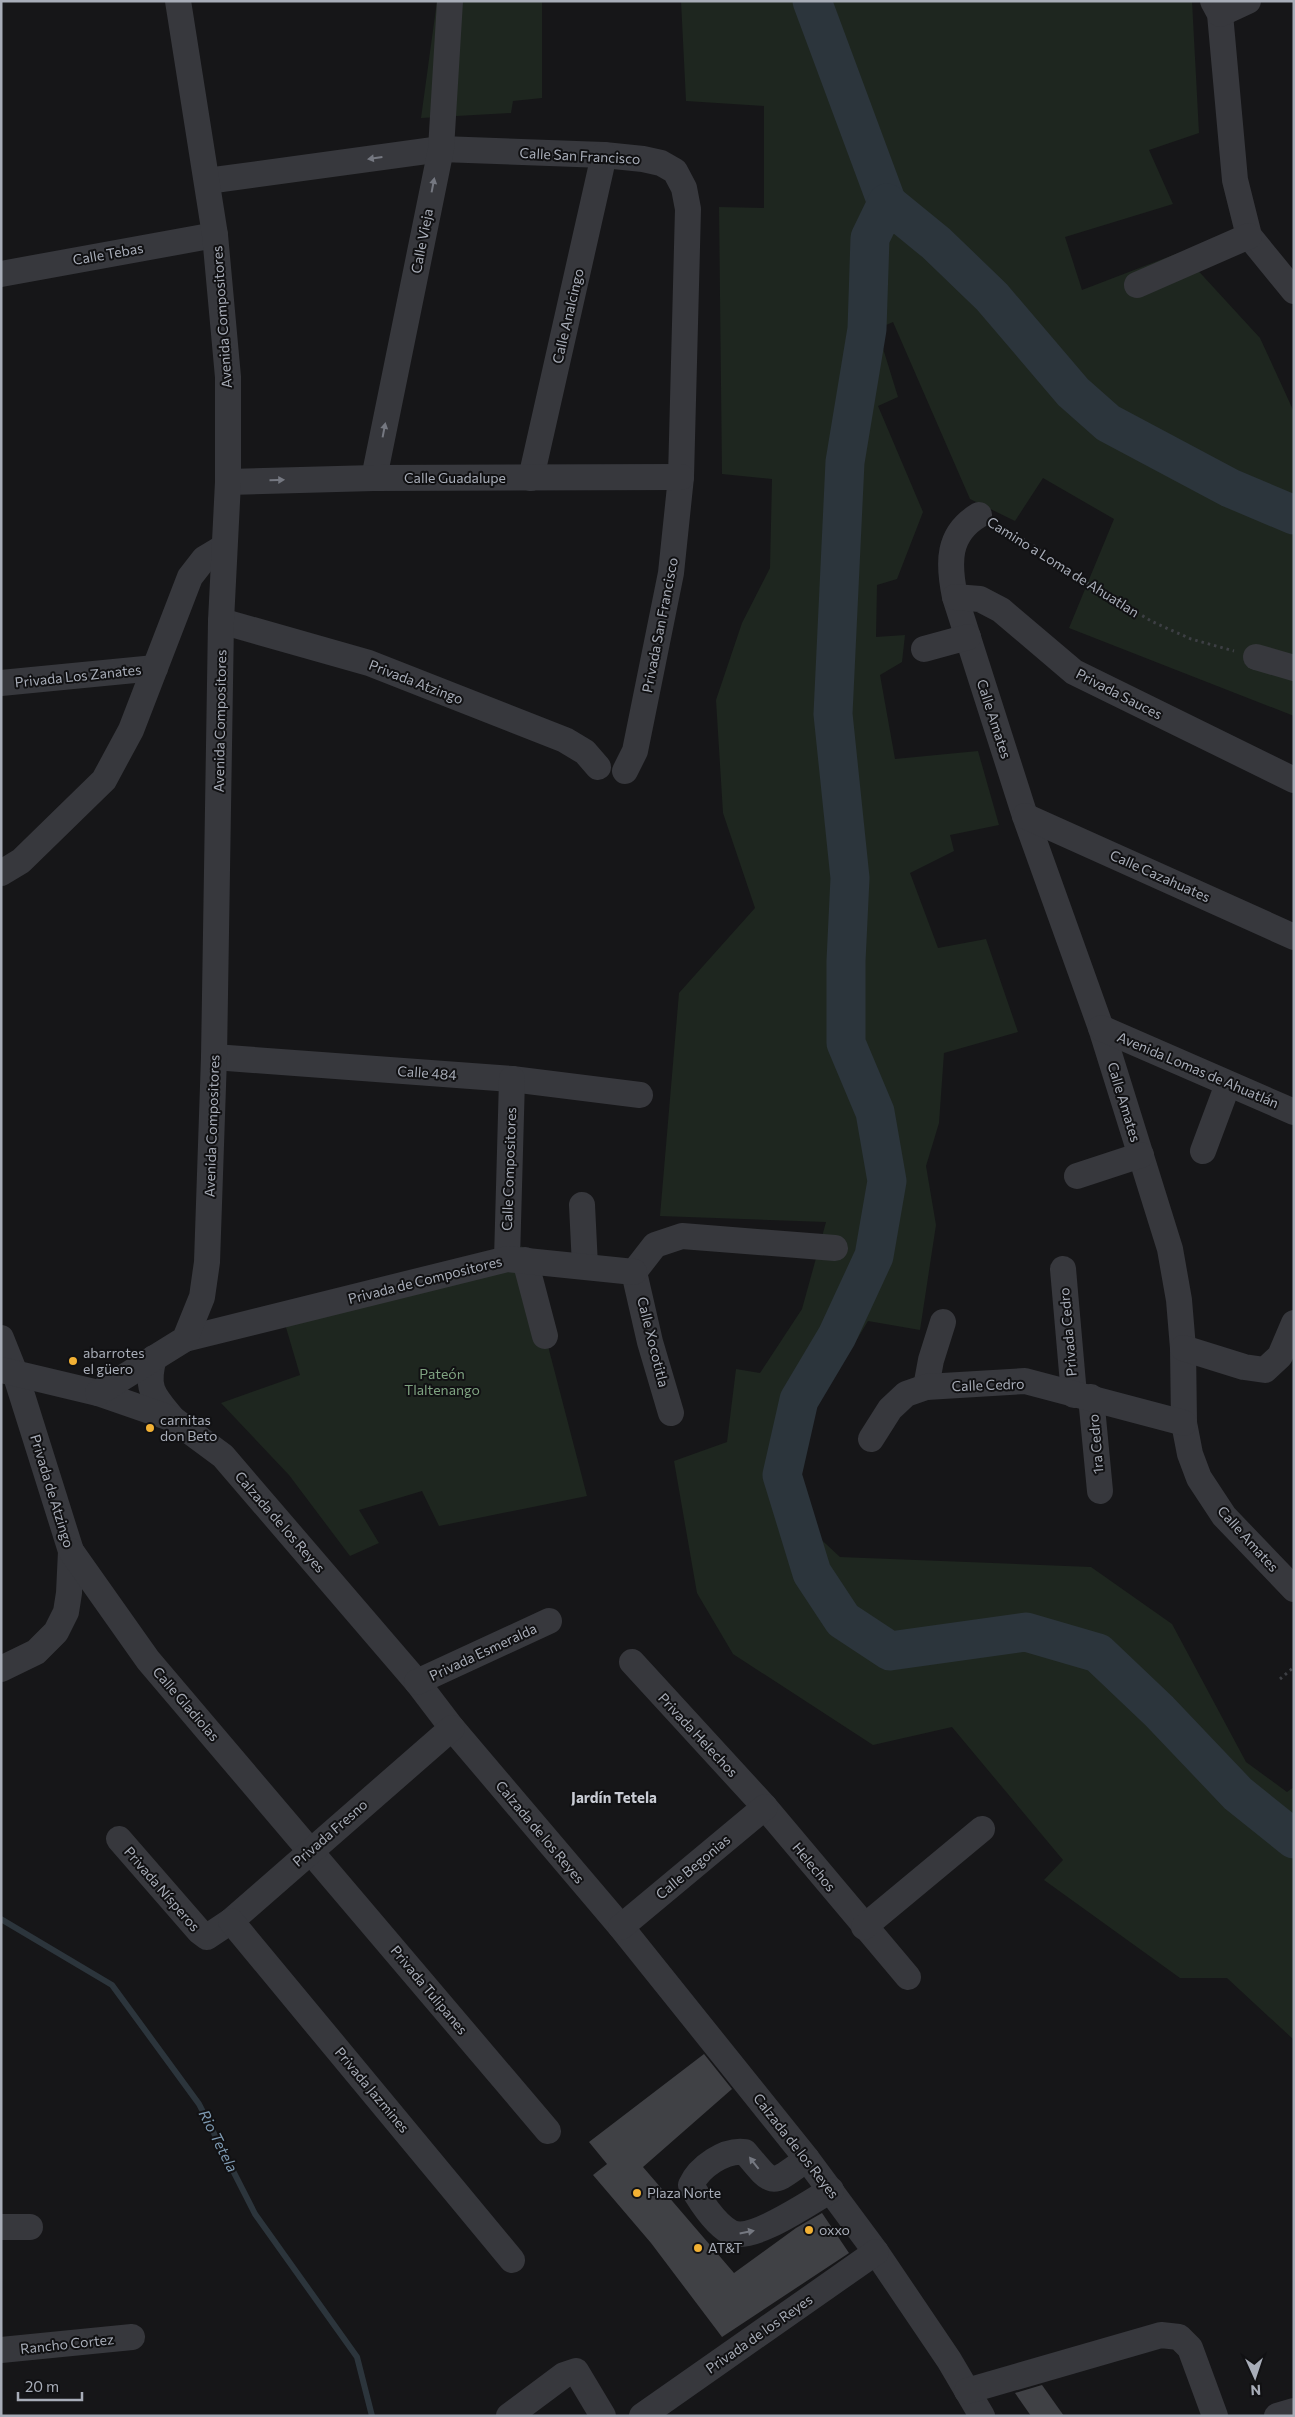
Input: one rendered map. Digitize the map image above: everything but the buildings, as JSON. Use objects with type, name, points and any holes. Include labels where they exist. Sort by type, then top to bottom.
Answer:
[{"type":"street","name":"Avenida Compositores","points":[[178,1],[215,235],[228,377],[228,482],[221,621],[214,1057],[207,1262],[202,1297],[185,1339]]},
{"type":"street","name":"Calle Vieja","points":[[374,478],[441,150],[450,1]]},
{"type":"street","points":[[1248,1],[1216,7],[1235,180],[1249,236],[1294,291]]},
{"type":"street","name":"Calle San Francisco","points":[[207,181],[441,150],[604,155],[661,163],[675,171],[684,188],[688,209],[681,477]]},
{"type":"street","name":"Calle Analcingo","points":[[531,478],[604,155]]},
{"type":"street","name":"Calle Tebas","points":[[1,274],[215,235]]},
{"type":"street","points":[[1137,285],[1249,236]]},
{"type":"street","name":"Calle Guadalupe","points":[[228,482],[374,478],[681,477]]},
{"type":"street","name":"Privada San Francisco","points":[[625,771],[635,751],[671,574],[681,477]]},
{"type":"street","name":"Camino a Loma de Ahuatlan","points":[[955,597],[950,575],[952,549],[964,524],[979,514]]},
{"type":"street","name":"Privada Los Zanates","points":[[1,873],[21,861],[104,780],[130,730],[190,577],[204,559],[224,547]]},
{"type":"street","name":"Calle Amates","points":[[955,597],[1025,816],[1102,1028],[1170,1249],[1179,1300],[1184,1348],[1184,1422],[1190,1454],[1199,1478],[1219,1509],[1294,1589]]},
{"type":"street","name":"Privada Sauces","points":[[955,597],[980,599],[1001,610],[1074,672],[1294,780]]},
{"type":"street","name":"Privada Atzingo","points":[[221,621],[378,667],[565,740],[585,752],[598,767]]},
{"type":"street","points":[[924,649],[968,637]]},
{"type":"street","points":[[1256,657],[1294,668]]},
{"type":"street","name":"Privada Los Zanates","points":[[1,683],[155,668]]},
{"type":"street","name":"Calle Cazahuates","points":[[1025,816],[1294,937]]},
{"type":"street","name":"Avenida Lomas de Ahuatlán","points":[[1102,1028],[1294,1112]]},
{"type":"street","name":"Calle 484","points":[[214,1057],[512,1079],[640,1095]]},
{"type":"street","name":"Calle Compositores","points":[[512,1079],[516,1260],[544,1336]]},
{"type":"street","points":[[1203,1151],[1228,1084]]},
{"type":"street","points":[[1077,1176],[1141,1155]]},
{"type":"street","points":[[582,1206],[585,1266]]},
{"type":"street","points":[[634,1272],[656,1245],[682,1236],[835,1248]]},
{"type":"street","name":"Privada de Compositores","points":[[185,1339],[516,1260],[634,1272]]},
{"type":"street","name":"Privada Cedro","points":[[1063,1269],[1082,1396]]},
{"type":"street","name":"Calle Xocotitla","points":[[634,1272],[650,1342],[671,1413]]},
{"type":"street","points":[[926,1387],[931,1360],[943,1322]]},
{"type":"street","points":[[1184,1348],[1244,1367],[1265,1370],[1280,1356],[1294,1323]]},
{"type":"street","points":[[98,1393],[185,1339]]},
{"type":"street","points":[[154,1358],[149,1374],[153,1394],[173,1419]]},
{"type":"street","name":"Calzada de los Reyes","points":[[7,1360],[173,1419],[223,1456],[417,1682],[452,1728],[621,1927],[807,2159],[876,2252],[949,2360],[982,2416]]},
{"type":"street","name":"Privada de Atzingo","points":[[1,1669],[36,1652],[56,1632],[66,1612],[71,1550],[7,1360]]},
{"type":"street","name":"Calle Cedro","points":[[871,1439],[890,1409],[906,1394],[926,1387],[1025,1381],[1184,1422]]},
{"type":"street","name":"1ra Cedro","points":[[1082,1396],[1100,1491]]},
{"type":"street","name":"Calle Gladiolas","points":[[71,1550],[148,1660],[311,1849]]},
{"type":"street","name":"Privada Esmeralda","points":[[417,1682],[549,1621]]},
{"type":"street","name":"Privada Helechos","points":[[632,1662],[765,1807]]},
{"type":"street","name":"Privada Fresno","points":[[207,1937],[231,1920],[452,1728]]},
{"type":"street","name":"Helechos","points":[[765,1807],[908,1977]]},
{"type":"street","name":"Calle Begonias","points":[[621,1927],[765,1807]]},
{"type":"street","points":[[864,1927],[982,1829]]},
{"type":"street","name":"Privada Nísperos","points":[[119,1839],[199,1931],[207,1937]]},
{"type":"street","name":"Privada Tulipanes","points":[[311,1849],[548,2131]]},
{"type":"street","name":"Privada Jazmines","points":[[231,1920],[512,2260]]},
{"type":"street","points":[[807,2159],[779,2179],[770,2179],[764,2176],[745,2152],[737,2151],[706,2166],[695,2175],[691,2185],[700,2201],[719,2222],[730,2233],[738,2234],[764,2228],[830,2190]]},
{"type":"street","points":[[1,2227],[30,2227]]},
{"type":"street","name":"Privada de los Reyes","points":[[642,2416],[876,2252]]},
{"type":"street","points":[[967,2391],[1161,2336],[1179,2337],[1190,2348],[1215,2416]]},
{"type":"street","name":"Rancho Cortez","points":[[1,2350],[132,2337]]},
{"type":"street","points":[[509,2416],[564,2375],[576,2371],[603,2416]]},
{"type":"street","points":[[1277,2416],[1294,2411]]},
{"type":"path","name":"Camino a Loma de Ahuatlan","points":[[979,514],[1011,530],[1058,566],[1153,622],[1191,639],[1256,657]]},
{"type":"path","points":[[1280,1678],[1294,1667]]},
{"type":"green space","points":[[437,1],[542,1],[542,98],[513,101],[511,113],[421,118]]},
{"type":"green space","points":[[681,1],[1192,1],[1199,133],[1149,150],[1173,204],[1065,237],[1082,290],[1181,252],[1260,338],[1294,412],[1294,716],[1069,628],[1114,519],[1043,478],[1015,521],[970,499],[893,322],[877,329],[898,397],[878,406],[923,512],[897,579],[877,585],[876,637],[905,635],[902,662],[880,675],[895,759],[978,751],[999,825],[950,835],[954,851],[910,873],[938,948],[986,939],[1018,1032],[944,1053],[939,1123],[926,1166],[936,1225],[920,1330],[868,1321],[801,1432],[798,1471],[812,1531],[840,1557],[1091,1567],[1172,1624],[1246,1762],[1287,1792],[1294,1787],[1294,2040],[1227,1978],[1180,1978],[1044,1880],[1063,1860],[952,1727],[873,1745],[733,1654],[697,1593],[674,1461],[727,1442],[736,1369],[760,1373],[802,1309],[826,1222],[660,1216],[679,993],[755,908],[723,813],[716,700],[742,623],[770,568],[772,479],[722,474],[719,207],[764,208],[764,106],[686,101]]},
{"type":"green space","name":"Pateón Tlaltenango","points":[[522,1246],[587,1496],[439,1526],[422,1491],[359,1510],[379,1543],[350,1556],[289,1475],[221,1403],[300,1375],[280,1307],[506,1259]]},
{"type":"waterway","points":[[812,1],[887,203]]},
{"type":"waterway","points":[[1294,515],[1230,488],[1108,423],[1073,392],[992,297],[936,243],[887,203],[870,238],[867,329],[845,462],[833,714],[850,878],[846,961],[846,1043],[875,1112],[887,1181],[874,1256],[837,1336],[799,1400],[782,1475],[812,1573],[843,1620],[890,1651],[1026,1632],[1098,1653],[1159,1711],[1238,1794],[1294,1839]]},
{"type":"waterway","name":"Rio Tetela","points":[[1,1919],[112,1985],[199,2104],[255,2214],[357,2357],[372,2416]]},
{"type":"place","name":"abarrotes el güero","points":[[73,1361]]},
{"type":"place","name":"carnitas don Beto","points":[[150,1428]]},
{"type":"place","name":"Plaza Norte","points":[[637,2193]]},
{"type":"place","name":"oxxo","points":[[809,2230]]},
{"type":"place","name":"AT&T","points":[[698,2248]]},
{"type":"district","name":"Jardín Tetela","points":[[614,1798]]}]
